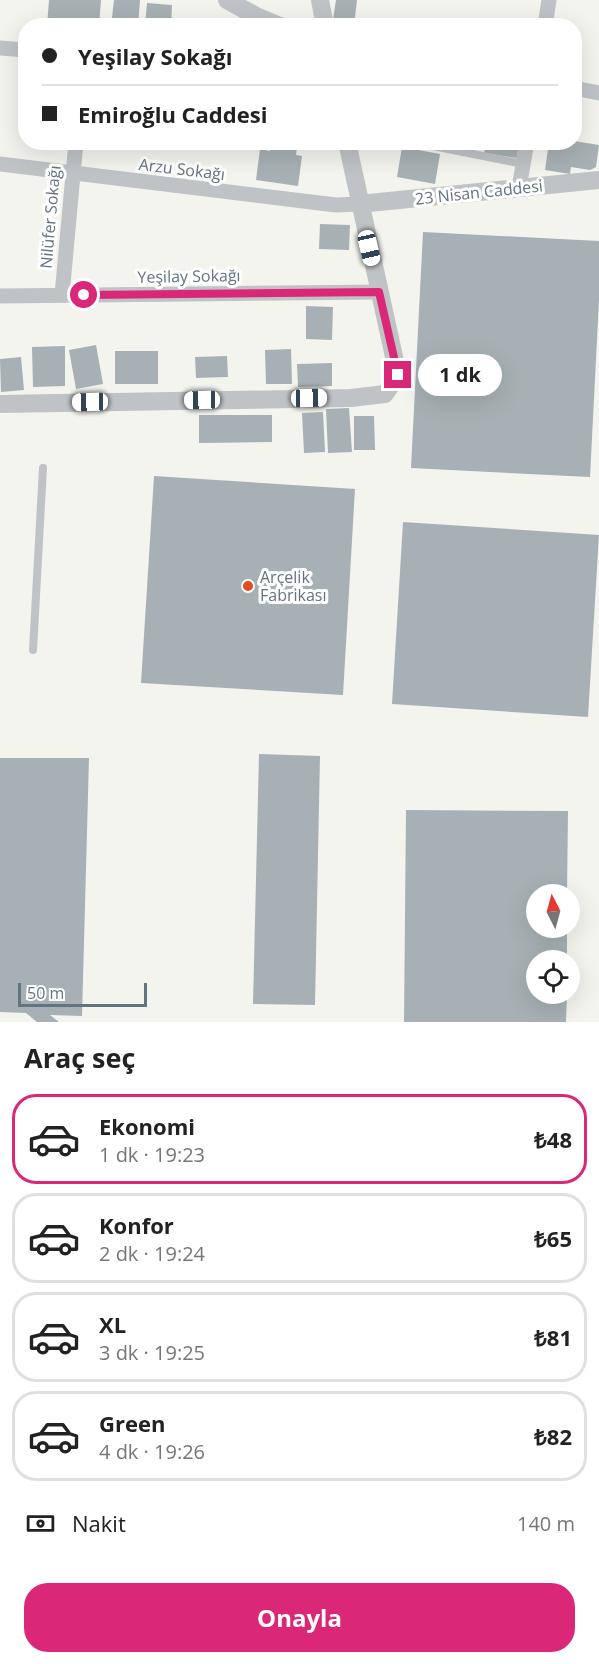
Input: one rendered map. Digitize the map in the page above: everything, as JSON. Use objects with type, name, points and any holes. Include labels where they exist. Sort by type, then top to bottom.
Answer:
[{"type":"street","points":[[227,0],[261,18]]},
{"type":"street","points":[[320,0],[323,18]]},
{"type":"street","points":[[546,18],[549,0]]},
{"type":"street","points":[[0,48],[18,49]]},
{"type":"street","points":[[582,90],[599,93]]},
{"type":"street","name":"Nilüfer Sokağı","points":[[62,295],[75,150]]},
{"type":"street","points":[[0,404],[351,398],[385,393],[398,375],[349,150]]},
{"type":"street","points":[[519,188],[526,150]]},
{"type":"street","name":"Arzu Sokağı","points":[[0,164],[336,205],[359,204]]},
{"type":"street","name":"23 Nisan Caddesi","points":[[359,204],[599,180]]},
{"type":"street","name":"Yeşilay Sokağı","points":[[0,296],[379,292]]},
{"type":"lane","points":[[453,150],[523,164]]},
{"type":"lane","points":[[33,650],[43,468]]},
{"type":"building","points":[[49,0],[101,0],[100,18],[48,18]]},
{"type":"building","points":[[114,0],[140,0],[139,18],[112,18]]},
{"type":"building","points":[[336,0],[357,0],[355,18],[333,18]]},
{"type":"building","points":[[147,3],[172,5],[171,18],[146,18]]},
{"type":"building","points":[[582,142],[599,145],[596,167],[590,170],[571,167],[570,174],[545,170],[548,150],[582,150]]},
{"type":"building","points":[[260,150],[297,150],[296,155],[302,156],[298,186],[256,180]]},
{"type":"building","points":[[402,150],[440,154],[435,184],[397,177]]},
{"type":"building","points":[[485,150],[518,150],[517,158],[484,153]]},
{"type":"building","points":[[320,224],[350,225],[349,250],[319,249]]},
{"type":"building","points":[[423,232],[599,241],[599,300],[590,477],[411,468]]},
{"type":"building","points":[[306,306],[333,307],[332,340],[306,339]]},
{"type":"building","points":[[96,345],[103,384],[76,389],[69,350]]},
{"type":"building","points":[[65,346],[65,386],[33,387],[32,347]]},
{"type":"building","points":[[291,349],[292,384],[266,384],[265,350]]},
{"type":"building","points":[[115,351],[158,351],[158,384],[115,384]]},
{"type":"building","points":[[227,356],[228,377],[196,378],[195,357]]},
{"type":"building","points":[[21,357],[24,390],[1,392],[0,359]]},
{"type":"building","points":[[332,363],[332,386],[298,387],[297,364]]},
{"type":"building","points":[[349,408],[352,452],[328,453],[326,409]]},
{"type":"building","points":[[323,412],[325,452],[304,453],[302,413]]},
{"type":"building","points":[[199,415],[272,415],[272,442],[199,443]]},
{"type":"building","points":[[354,416],[374,416],[375,450],[354,450]]},
{"type":"building","name":"Arçelik Fabrikası","points":[[154,476],[355,489],[343,695],[141,683]]},
{"type":"building","points":[[403,522],[599,535],[588,717],[392,704]]},
{"type":"building","points":[[259,754],[320,756],[315,1005],[253,1004]]},
{"type":"building","points":[[0,758],[89,758],[82,1016],[50,1015],[59,1022],[37,1022],[26,1013],[0,1012]]},
{"type":"building","points":[[406,810],[568,811],[567,884],[526,884],[526,938],[567,938],[567,950],[526,950],[526,1004],[567,1004],[566,1022],[404,1022]]},
{"type":"place","name":"Arçelik Fabrikası","points":[[248,586]]},
{"type":"route","points":[[84,295],[379,292],[398,375]]}]
